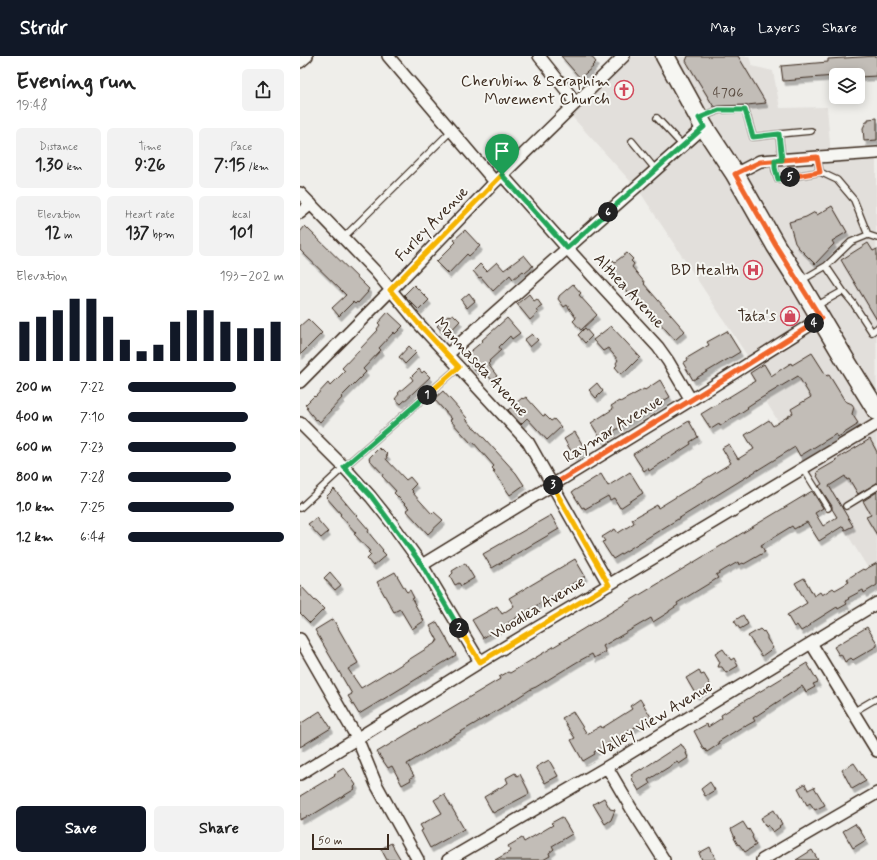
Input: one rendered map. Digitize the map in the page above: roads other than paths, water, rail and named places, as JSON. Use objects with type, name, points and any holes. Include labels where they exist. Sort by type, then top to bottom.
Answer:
[{"type":"main road","points":[[665,56],[702,122],[735,174],[776,246],[877,411]]},
{"type":"street","points":[[300,62],[307,56]]},
{"type":"street","name":"Althea Avenue","points":[[388,56],[452,130],[605,288],[662,352],[691,400]]},
{"type":"street","points":[[539,56],[570,95],[574,103]]},
{"type":"street","name":"Furley Avenue","points":[[300,382],[499,178],[574,103],[624,56]]},
{"type":"street","points":[[448,355],[683,146],[702,122]]},
{"type":"street","points":[[735,174],[760,162],[877,153]]},
{"type":"street","name":"Mannasota Avenue","points":[[300,193],[376,272],[423,328],[528,442],[609,585]]},
{"type":"street","points":[[300,213],[311,204]]},
{"type":"street","name":"Raymar Avenue","points":[[422,565],[691,400],[818,313]]},
{"type":"street","points":[[300,422],[371,496],[422,565],[480,662]]},
{"type":"street","name":"Woodlea Avenue","points":[[300,774],[480,662],[877,424]]},
{"type":"street","name":"Valley View Avenue","points":[[448,860],[607,767],[877,603]]},
{"type":"street","points":[[300,639],[357,738],[376,784],[418,860]]},
{"type":"street","points":[[811,643],[877,751]]},
{"type":"street","points":[[607,767],[630,808],[664,860]]},
{"type":"street","points":[[762,860],[877,793]]},
{"type":"lane","points":[[702,122],[719,110],[745,110],[753,137],[811,131]]},
{"type":"lane","points":[[657,118],[683,146]]},
{"type":"lane","points":[[342,238],[452,130]]},
{"type":"lane","points":[[779,134],[778,160],[775,168],[778,179],[820,172],[837,180],[854,200],[868,235]]},
{"type":"lane","points":[[632,141],[656,170]]},
{"type":"lane","points":[[817,157],[820,172]]},
{"type":"lane","points":[[799,282],[826,266],[851,242],[868,235],[877,238]]},
{"type":"lane","points":[[826,266],[872,332],[877,328]]},
{"type":"lane","points":[[818,313],[843,291]]},
{"type":"lane","points":[[300,508],[344,467],[459,367]]},
{"type":"lane","points":[[803,467],[828,508]]},
{"type":"lane","points":[[846,506],[877,487]]},
{"type":"lane","points":[[853,712],[877,698]]},
{"type":"place","name":"Cherubim & Seraphim Movement Church","points":[[624,90]]},
{"type":"place","name":"BD Health","points":[[753,270]]},
{"type":"place","name":"Tata's","points":[[790,316]]}]
